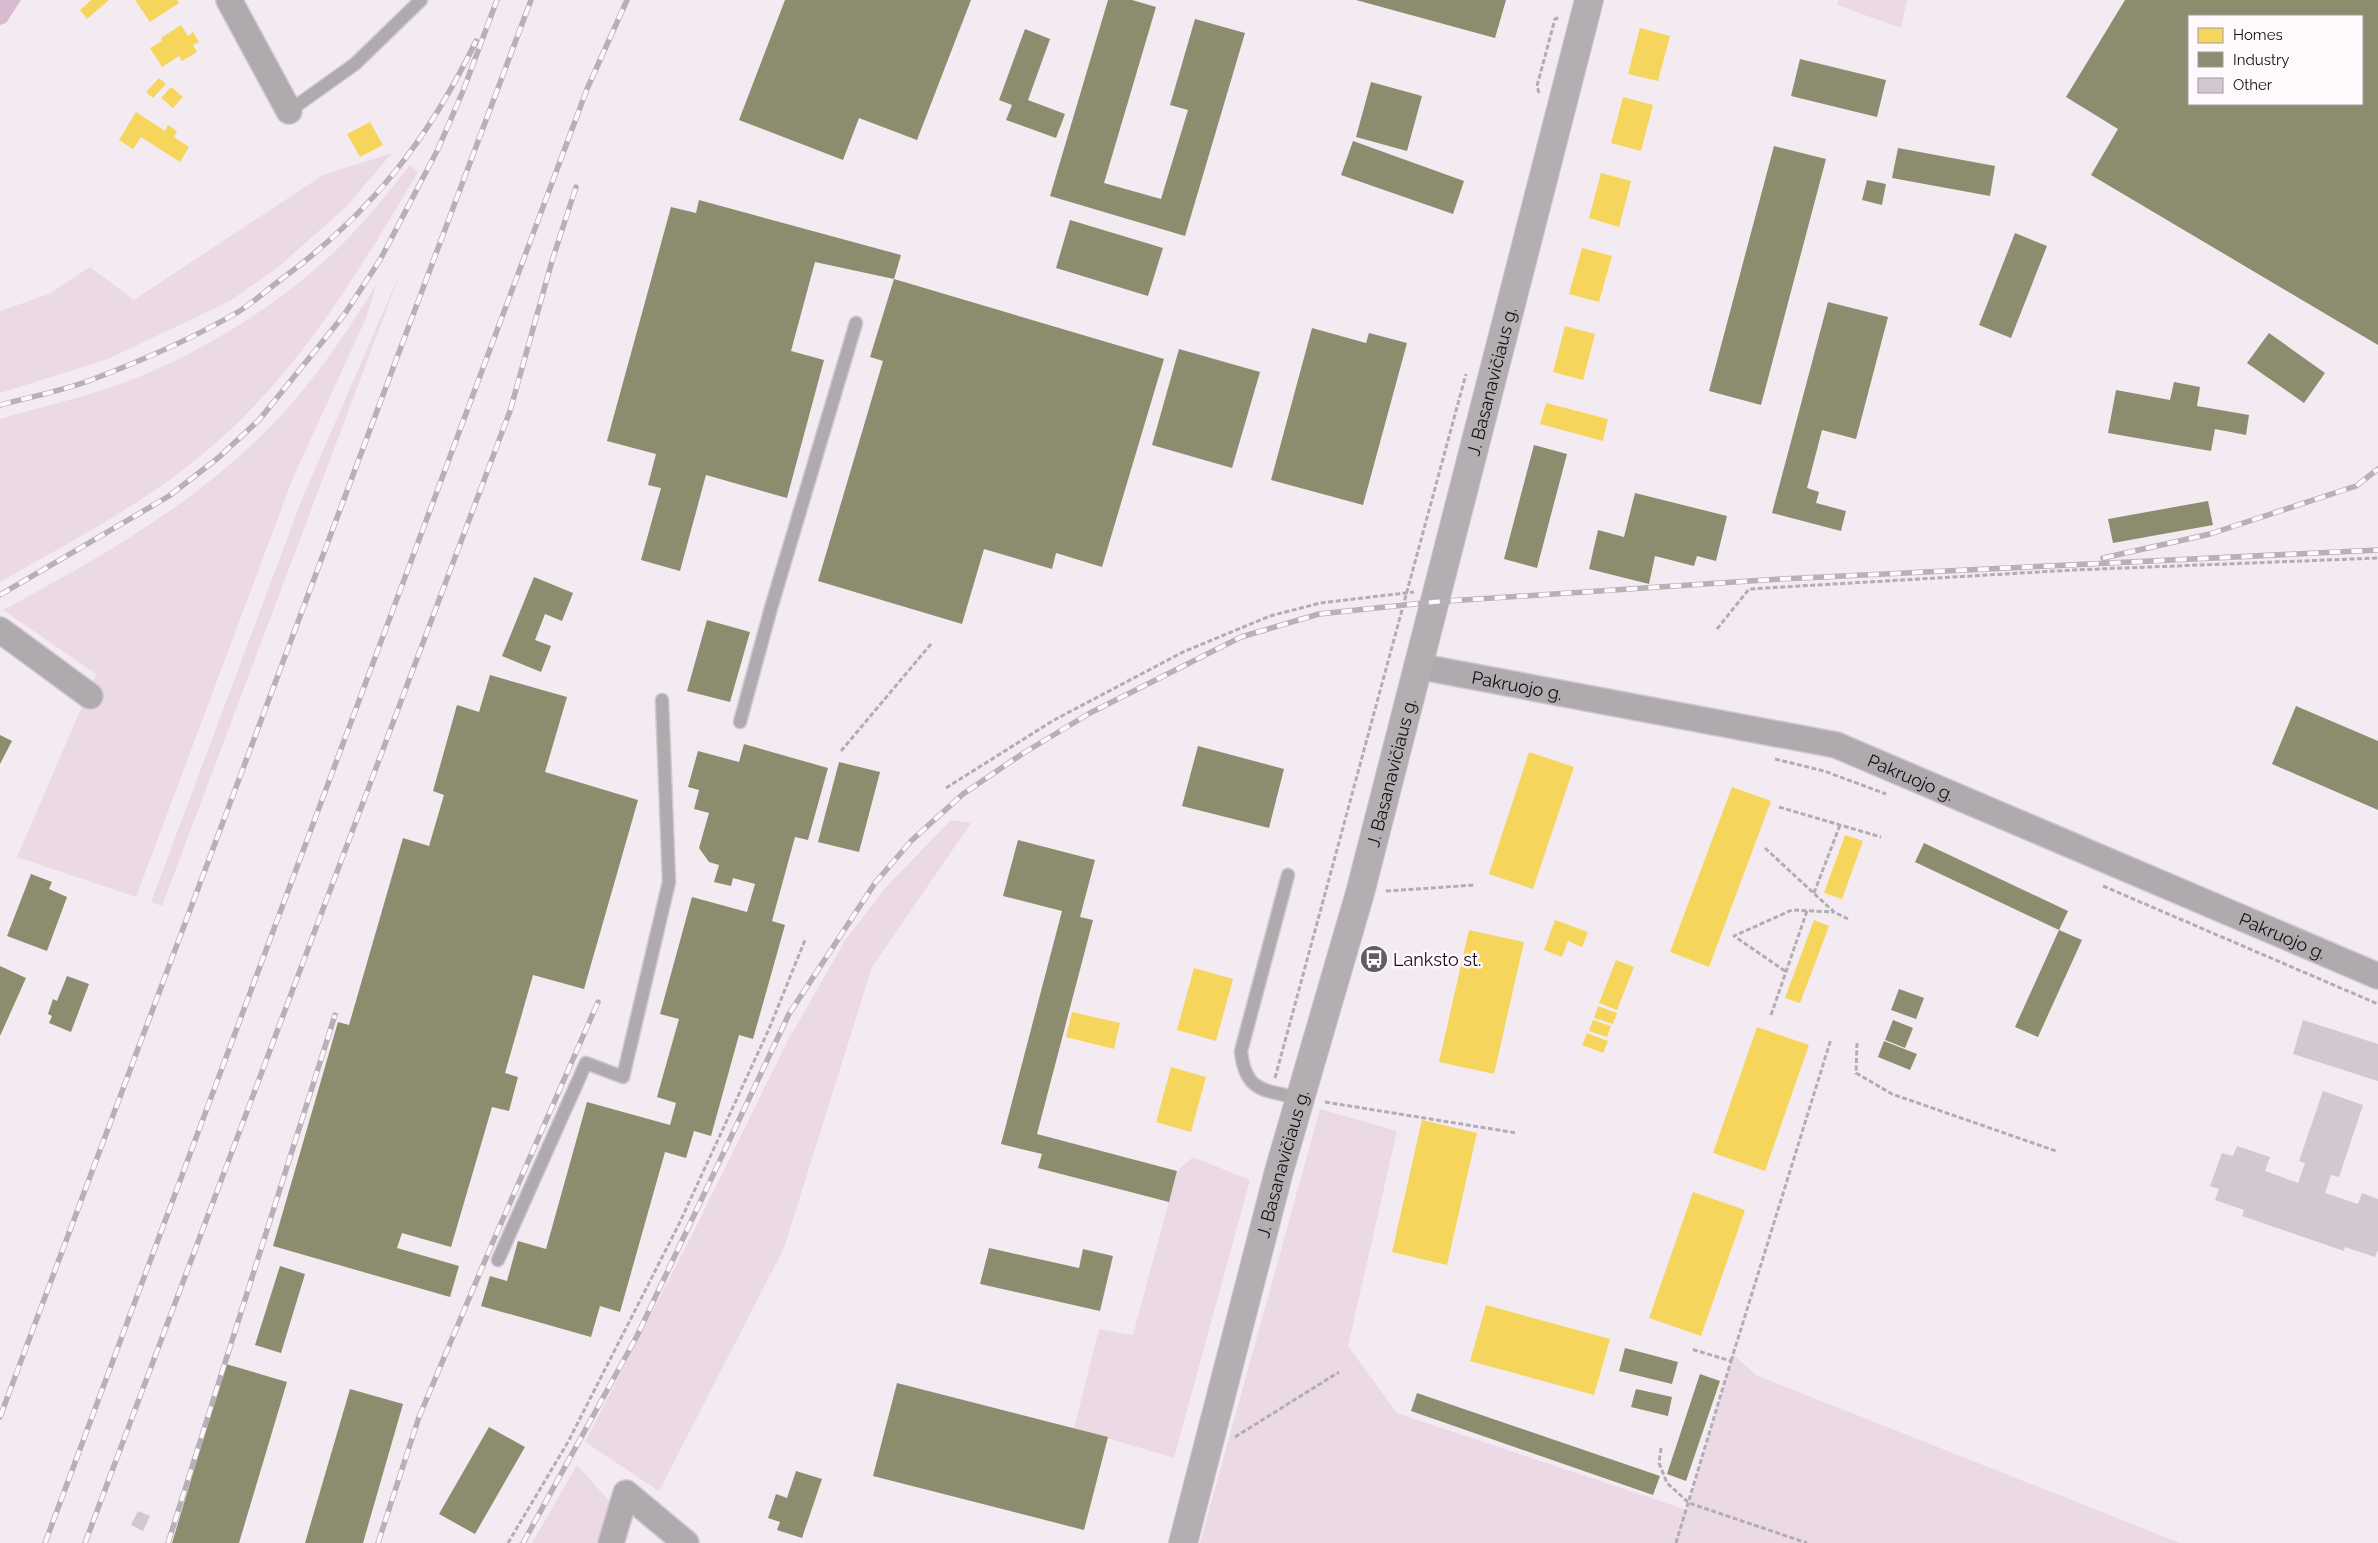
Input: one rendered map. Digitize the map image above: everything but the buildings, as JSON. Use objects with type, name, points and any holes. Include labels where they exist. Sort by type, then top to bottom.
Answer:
[{"type":"main road","name":"J. Basanavičiaus g.","points":[[1183,1543],[1299,1098],[1360,893],[1588,4]]},
{"type":"street","points":[[229,0],[289,111]]},
{"type":"street","points":[[0,630],[90,696]]},
{"type":"street","name":"Pakruojo g.","points":[[1417,666],[1836,745],[2378,976]]},
{"type":"street","points":[[610,1543],[626,1493],[686,1543]]},
{"type":"lane","points":[[289,111],[355,64],[420,0]]},
{"type":"lane","points":[[740,722],[771,608],[856,323]]},
{"type":"lane","points":[[498,1260],[586,1063],[623,1077],[669,882],[662,700]]},
{"type":"lane","points":[[1288,875],[1241,1051],[1242,1067],[1250,1082],[1264,1090],[1299,1098]]},
{"type":"path","points":[[1540,96],[1538,86],[1555,19],[1588,4]]},
{"type":"path","points":[[1272,1092],[1466,373]]},
{"type":"path","points":[[1717,629],[1749,589],[2073,570],[2378,558]]},
{"type":"path","points":[[946,788],[1054,720],[1183,652],[1270,616],[1320,603],[1436,591]]},
{"type":"path","points":[[840,751],[931,644]]},
{"type":"path","points":[[1771,758],[1824,771],[1888,794]]},
{"type":"path","points":[[1779,807],[1881,837]]},
{"type":"path","points":[[1814,893],[1840,825]]},
{"type":"path","points":[[1765,848],[1834,912],[1848,919]]},
{"type":"path","points":[[2096,883],[2378,1004]]},
{"type":"path","points":[[1360,893],[1475,885]]},
{"type":"path","points":[[1785,970],[1734,936],[1792,910],[1834,912]]},
{"type":"path","points":[[1770,1015],[1807,910]]},
{"type":"path","points":[[508,1543],[568,1442],[679,1224],[769,1029],[805,940]]},
{"type":"path","points":[[1676,1543],[1831,1039]]},
{"type":"path","points":[[1857,1043],[1856,1073],[1892,1094],[2056,1151]]},
{"type":"path","points":[[1299,1098],[1517,1133]]},
{"type":"path","points":[[1691,1349],[1731,1361]]},
{"type":"path","points":[[1205,1456],[1339,1372]]},
{"type":"path","points":[[1661,1448],[1659,1463],[1667,1484],[1689,1504],[1807,1543]]},
{"type":"shaded area","points":[[0,0],[21,0],[6,23],[0,25]]},
{"type":"shaded area","points":[[1839,0],[1907,0],[1901,28],[1837,5]]},
{"type":"shaded area","points":[[392,153],[346,207],[277,268],[230,301],[108,359],[0,393],[0,311],[49,294],[90,267],[134,300],[323,175]]},
{"type":"shaded area","points":[[410,165],[418,172],[348,285],[297,357],[237,423],[180,472],[131,506],[0,582],[0,419],[90,394],[133,379],[164,366],[226,333],[285,294],[311,273],[365,220]]},
{"type":"shaded area","points":[[401,271],[162,906],[151,902],[302,499]]},
{"type":"shaded area","points":[[377,283],[366,318],[293,478],[136,897],[17,857],[96,674],[3,610],[72,572],[140,531],[204,486],[234,461],[280,417],[310,381],[352,323]]},
{"type":"shaded area","points":[[951,820],[971,823],[872,967],[784,1248],[659,1491],[585,1442],[695,1229],[788,1040],[846,939],[886,887]]},
{"type":"shaded area","points":[[1320,1109],[1397,1131],[1348,1346],[1397,1413],[1687,1510],[1733,1354],[1756,1375],[2180,1543],[1200,1543]]},
{"type":"shaded area","points":[[1193,1157],[1250,1180],[1174,1458],[1074,1428],[1099,1329],[1133,1335],[1177,1171]]},
{"type":"shaded area","points":[[577,1465],[614,1506],[603,1543],[532,1543]]},
{"type":"railway","points":[[0,595],[169,496],[218,458],[259,420],[344,315],[380,260],[438,149],[463,91],[497,0]]},
{"type":"railway","points":[[0,1417],[531,0]]},
{"type":"railway","points":[[45,1543],[587,89],[627,0]]},
{"type":"railway","points":[[0,405],[69,387],[129,365],[203,331],[238,312],[255,300],[315,253],[344,227],[395,172],[438,111],[476,41]]},
{"type":"railway","points":[[85,1543],[510,411],[552,261],[576,187]]},
{"type":"railway","points":[[2103,558],[2210,534],[2356,486],[2378,469]]},
{"type":"railway","points":[[523,1543],[637,1336],[789,1014],[875,883],[911,841],[963,794],[1022,754],[1090,713],[1241,637],[1319,614],[1433,602],[1781,579],[2378,550]]},
{"type":"railway","points":[[378,1543],[419,1417],[598,1002]]},
{"type":"railway","points":[[168,1543],[335,1015]]},
{"type":"place","name":"Lanksto st.","points":[[1374,959]]}]
